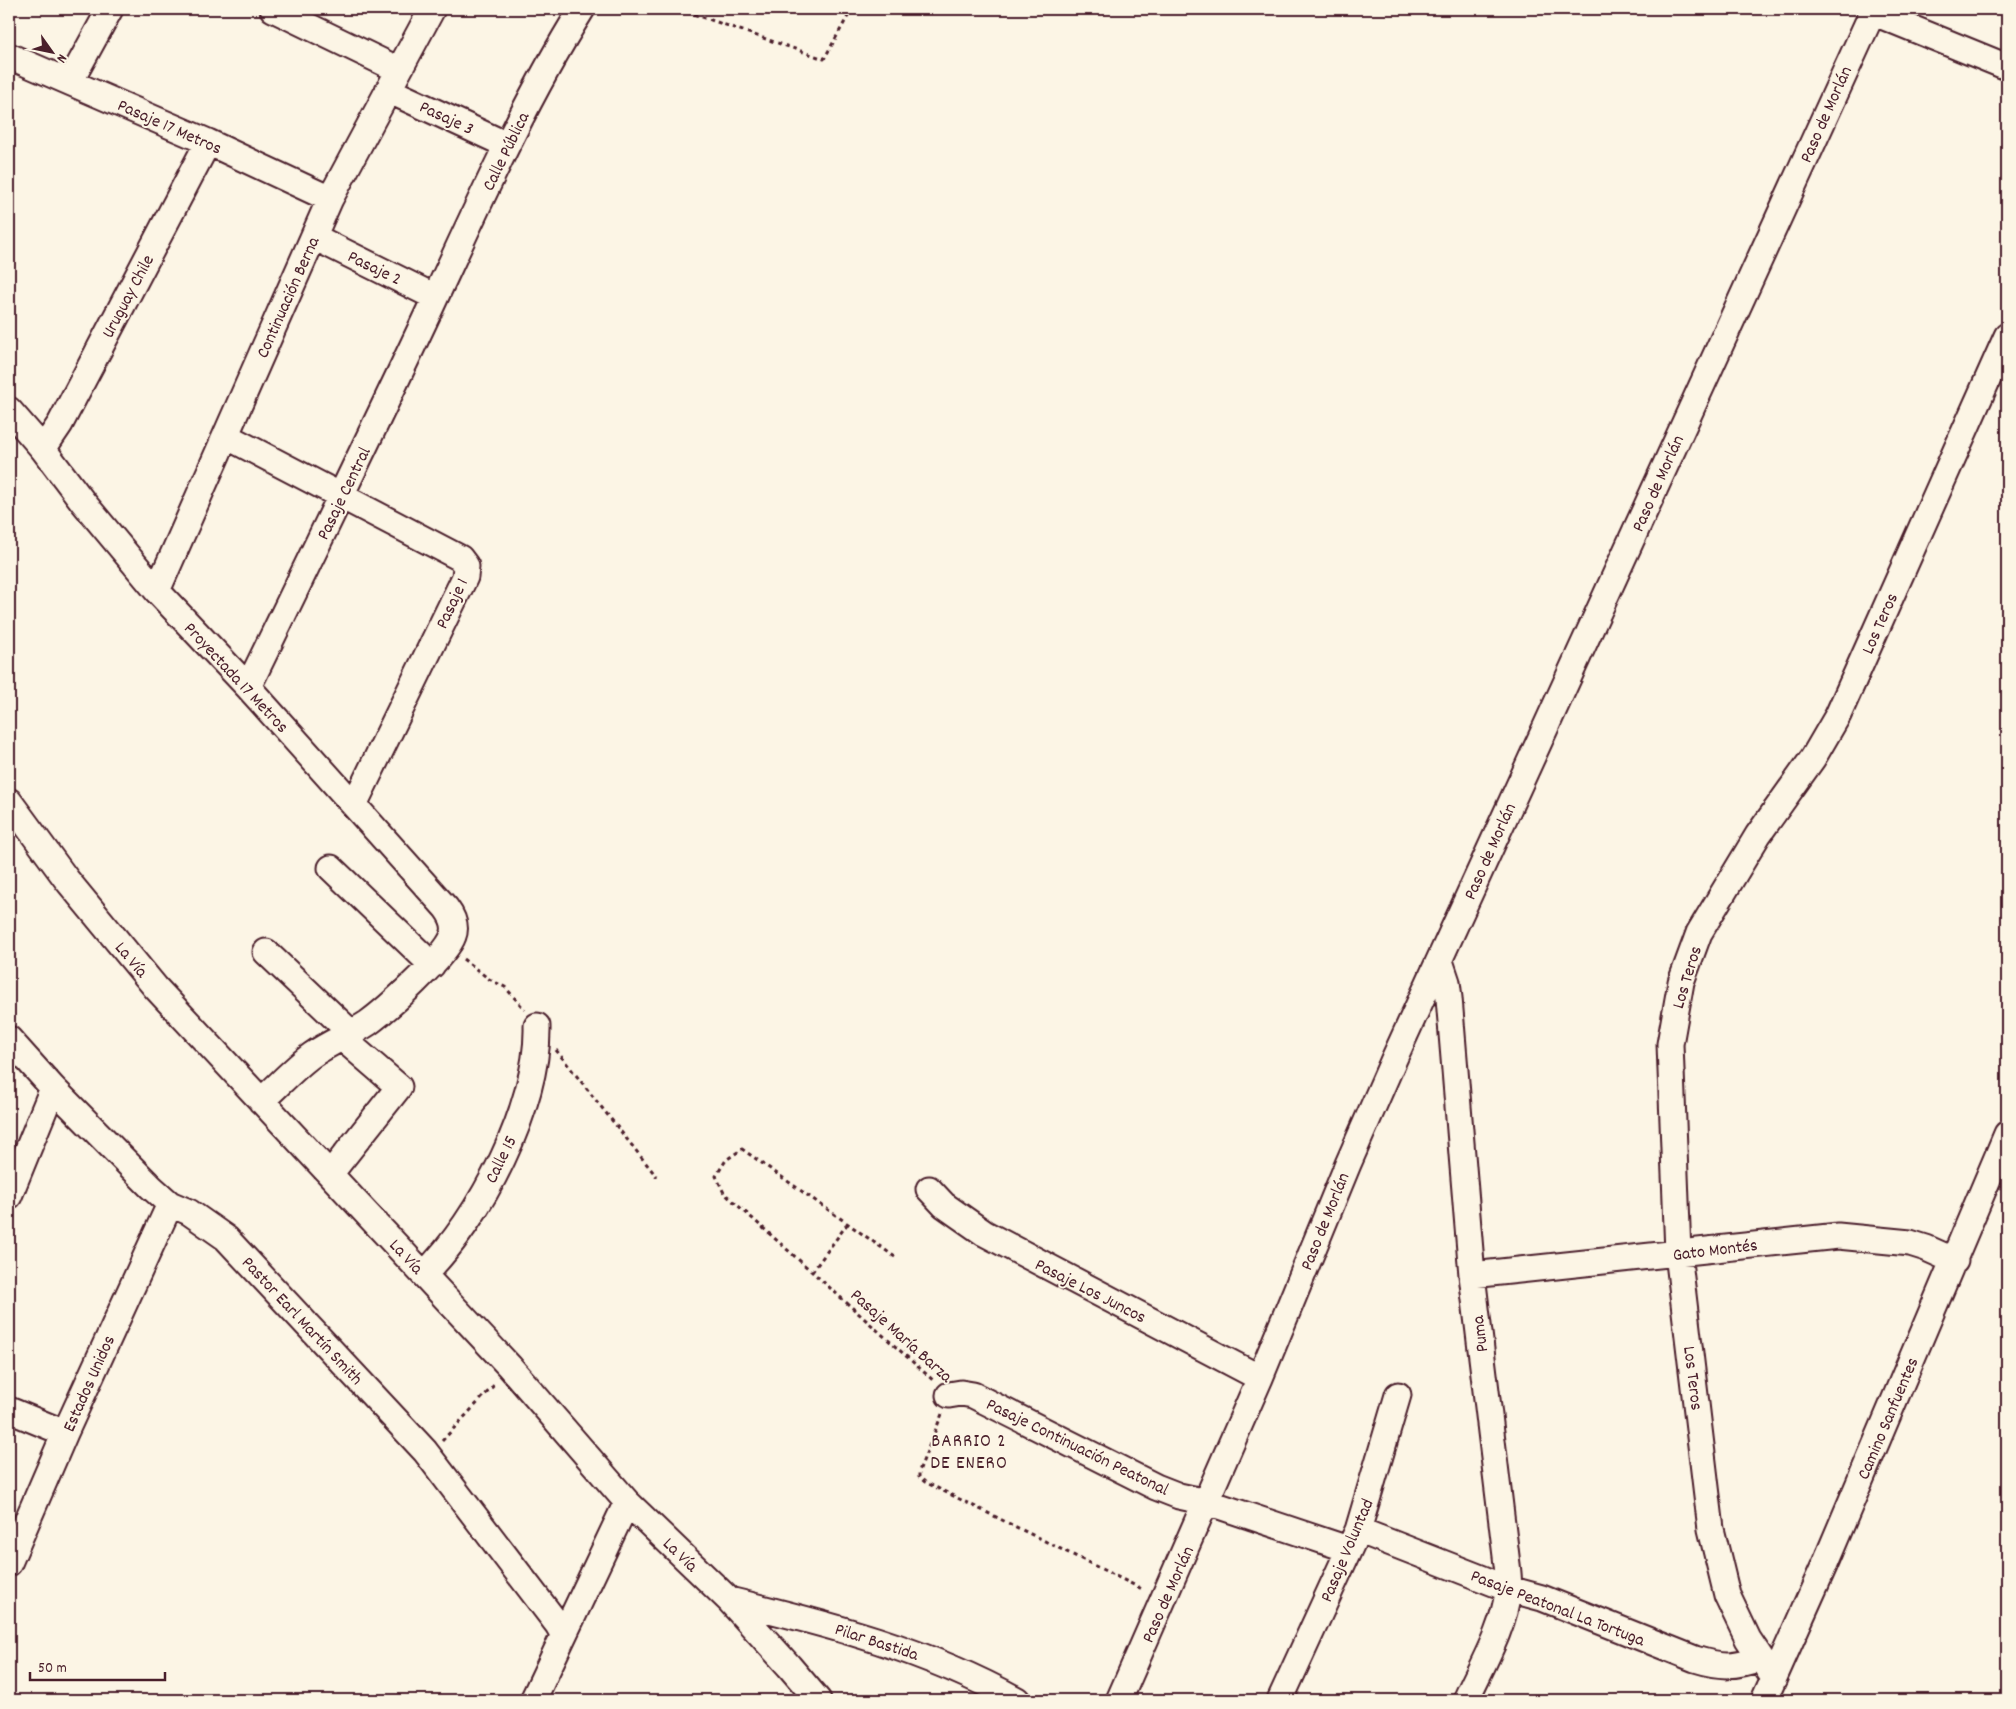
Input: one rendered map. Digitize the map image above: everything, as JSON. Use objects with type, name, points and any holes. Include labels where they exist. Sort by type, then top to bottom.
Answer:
[{"type":"street","points":[[70,82],[110,9]]},
{"type":"street","name":"Pasaje 3","points":[[273,9],[507,145]]},
{"type":"street","name":"Continuación Berna","points":[[157,591],[330,199],[432,9]]},
{"type":"street","name":"Calle Pública","points":[[435,297],[507,145],[553,55],[582,9]]},
{"type":"street","points":[[1873,10],[2005,59]]},
{"type":"street","name":"Paso de Morlán","points":[[1120,1700],[1260,1378],[1348,1164],[1873,10]]},
{"type":"street","name":"Pasaje 17 Metros","points":[[9,56],[208,142],[330,199]]},
{"type":"street","name":"Uruguay Chile","points":[[43,448],[60,424],[208,142]]},
{"type":"street","name":"Pasaje 2","points":[[314,237],[435,297]]},
{"type":"street","name":"Pasaje Central","points":[[248,687],[342,496],[435,297]]},
{"type":"street","name":"Los Teros","points":[[1767,1668],[1748,1639],[1726,1595],[1711,1529],[1678,1253],[1670,1044],[1680,982],[1688,958],[1709,913],[1758,835],[1814,758],[1838,715],[2007,336]]},
{"type":"street","name":"Proyectada 17 Metros","points":[[9,410],[43,448],[83,502],[157,591],[248,687],[446,908],[452,917],[454,935],[450,943],[432,965]]},
{"type":"street","name":"Pasaje 1","points":[[226,436],[460,558],[466,566],[465,577],[354,805]]},
{"type":"street","name":"La Vía","points":[[9,801],[67,880],[126,953],[191,1027],[510,1367],[627,1502],[729,1600],[818,1700]]},
{"type":"street","points":[[261,1101],[312,1055],[346,1034],[367,1024],[384,1011],[432,965],[331,868]]},
{"type":"street","points":[[266,952],[399,1087],[330,1174]]},
{"type":"street","name":"Puma","points":[[1440,961],[1447,982],[1449,998],[1472,1275],[1506,1556],[1508,1588],[1506,1606],[1499,1625],[1466,1700]]},
{"type":"street","name":"Calle 15","points":[[424,1274],[448,1247],[476,1206],[510,1140],[529,1084],[537,1047],[537,1026]]},
{"type":"street","name":"Pastor Earl Martín Smith","points":[[9,1040],[53,1088],[151,1187],[170,1204],[189,1212],[226,1238],[424,1451],[563,1634]]},
{"type":"street","points":[[9,1196],[53,1088]]},
{"type":"street","name":"Camino Sanfuentes","points":[[1764,1700],[1767,1668],[1955,1261],[2007,1134]]},
{"type":"street","name":"Pasaje Los Juncos","points":[[929,1189],[944,1205],[984,1233],[1260,1378]]},
{"type":"street","name":"Estados Unidos","points":[[9,1562],[65,1433],[170,1204]]},
{"type":"street","name":"Gato Montés","points":[[1472,1275],[1838,1236],[1910,1243],[1955,1261]]},
{"type":"street","name":"Pasaje Continuación Peatonal","points":[[949,1395],[973,1395],[1156,1487],[1179,1496],[1207,1502]]},
{"type":"street","name":"Pasaje Voluntad","points":[[1280,1700],[1353,1540],[1398,1395]]},
{"type":"street","points":[[9,1410],[65,1433]]},
{"type":"street","points":[[533,1700],[627,1502]]},
{"type":"street","name":"Pasaje Peatonal La Tortuga","points":[[1207,1502],[1353,1540],[1542,1598],[1711,1664],[1767,1668]]},
{"type":"street","name":"Pilar Bastida","points":[[729,1600],[802,1618],[887,1643],[972,1676],[1017,1700]]},
{"type":"path","points":[[679,9],[824,59],[852,9]]},
{"type":"path","name":"Pasaje María Barza","points":[[848,1223],[742,1149],[726,1160],[716,1176],[724,1193],[949,1395],[919,1477],[935,1488],[1164,1600]]},
{"type":"path","points":[[812,1272],[848,1223],[895,1257]]},
{"type":"path","points":[[424,1451],[442,1442],[510,1367]]},
{"type":"district","name":"BARRIO 2 DE ENERO","points":[[969,1450]]}]
